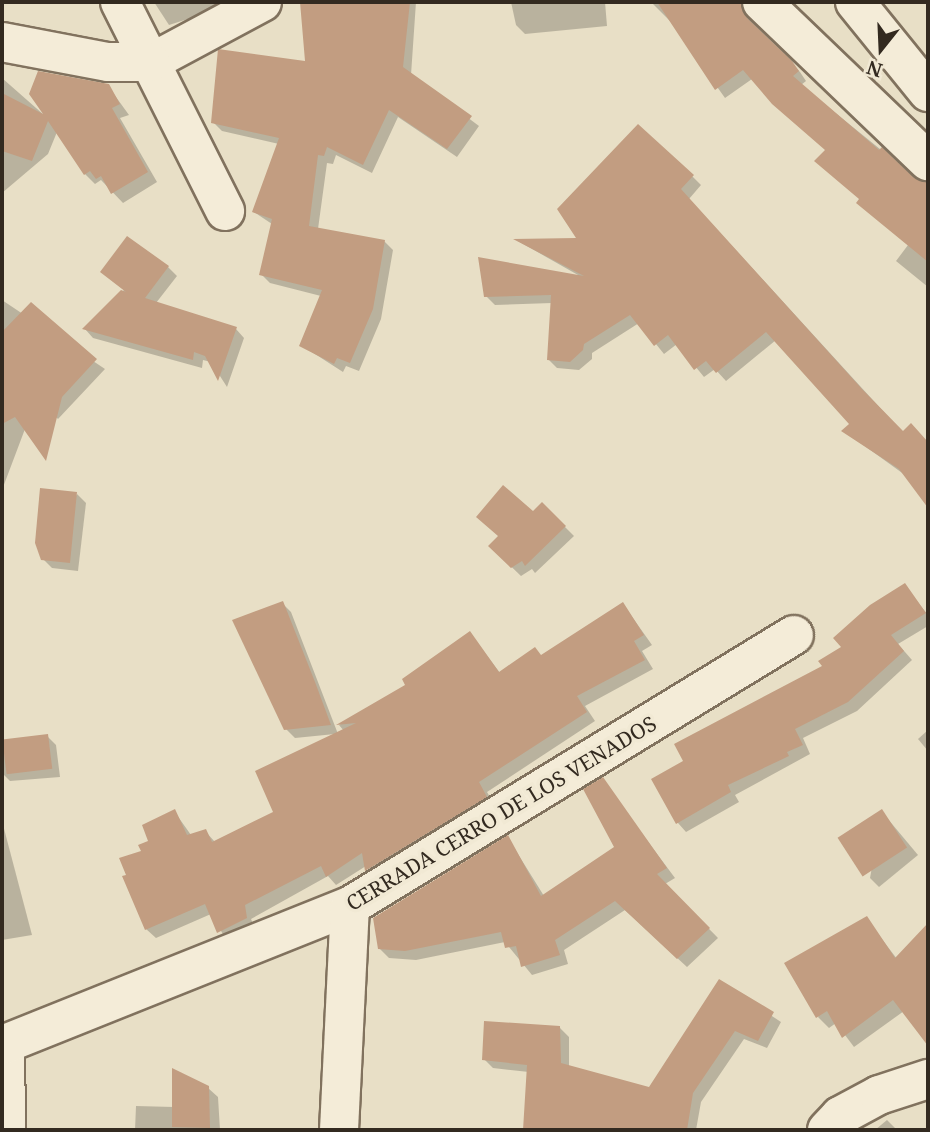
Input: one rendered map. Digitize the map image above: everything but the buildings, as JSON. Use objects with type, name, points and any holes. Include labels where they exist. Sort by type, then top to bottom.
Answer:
[{"type":"street","points":[[120,2],[225,211]]},
{"type":"street","points":[[2,42],[108,62],[150,62],[262,2]]},
{"type":"street","points":[[762,2],[928,161]]},
{"type":"street","points":[[855,2],[928,92]]},
{"type":"street","name":"CERRADA CERRO DE LOS VENADOS","points":[[4,1045],[350,906],[794,635]]},
{"type":"street","points":[[339,1130],[350,906]]},
{"type":"street","points":[[4,1045],[6,1130]]},
{"type":"street","points":[[827,1130],[840,1116],[879,1095],[928,1079]]}]
